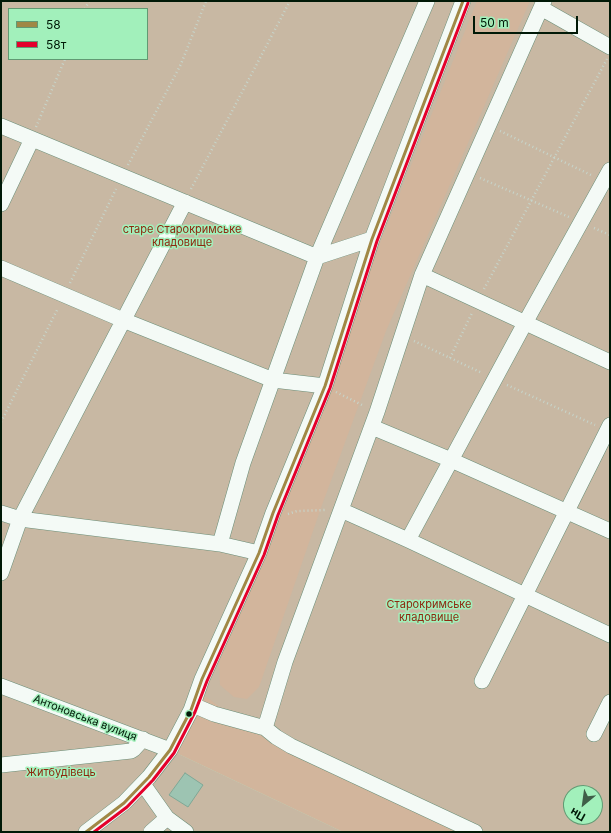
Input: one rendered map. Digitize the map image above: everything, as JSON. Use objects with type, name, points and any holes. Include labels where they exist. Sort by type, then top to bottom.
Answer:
[{"type":"street","points":[[220,544],[244,463],[317,257],[427,1]]},
{"type":"street","points":[[86,832],[124,803],[143,784],[170,750],[186,721],[202,679],[259,553],[273,514],[325,386],[372,239],[463,1]]},
{"type":"street","points":[[264,728],[285,662],[372,427],[422,275],[542,4],[610,47]]},
{"type":"street","points":[[1,126],[317,257],[372,239]]},
{"type":"street","points":[[1,204],[32,139]]},
{"type":"street","points":[[408,540],[607,175]]},
{"type":"street","points":[[1,573],[20,519],[185,202]]},
{"type":"street","points":[[1,268],[124,320],[273,380],[325,386]]},
{"type":"street","points":[[422,275],[610,362]]},
{"type":"street","points":[[482,681],[610,425]]},
{"type":"street","points":[[372,427],[451,460],[610,531]]},
{"type":"street","points":[[341,510],[610,635]]},
{"type":"street","points":[[1,513],[20,519],[220,544],[259,553]]},
{"type":"street","name":"Антоновська вулиця","points":[[1,686],[170,750]]},
{"type":"street","points":[[594,734],[610,702]]},
{"type":"street","points":[[193,705],[214,714],[264,728],[290,746],[475,832]]},
{"type":"street","points":[[1,765],[131,751],[143,739]]},
{"type":"street","points":[[143,784],[167,818],[186,832]]},
{"type":"street","points":[[151,832],[167,818]]},
{"type":"path","points":[[122,176],[181,64],[206,1]]},
{"type":"path","points":[[185,202],[290,1]]},
{"type":"path","points":[[450,358],[478,301],[610,52]]},
{"type":"path","points":[[32,139],[65,60]]},
{"type":"path","points":[[488,126],[554,157],[607,175]]},
{"type":"path","points":[[467,173],[610,235]]},
{"type":"path","points":[[325,386],[377,412]]},
{"type":"path","points":[[273,514],[283,516],[297,511],[341,510]]},
{"type":"green space","points":[[1,1],[610,1],[610,832],[475,832],[170,750],[343,832],[1,832]]},
{"type":"shaded area","points":[[477,1],[530,1],[386,331],[322,505],[259,687],[247,699],[234,697],[220,685],[219,663],[374,258]]},
{"type":"shaded area","points":[[198,691],[239,721],[475,832],[343,832],[170,750]]},
{"type":"building","points":[[185,773],[203,785],[188,807],[169,795]]},
{"type":"transit line","name":"58","points":[[86,832],[124,803],[149,777],[170,750],[191,710],[202,679],[259,553],[273,513],[325,386],[372,239],[463,1]]},
{"type":"transit line","name":"58т","points":[[94,832],[127,807],[153,780],[174,753],[195,712],[207,681],[264,555],[278,515],[330,388],[377,241],[468,3]]},
{"type":"park label","name":"старе Старокримське кладовище","points":[[182,236]]},
{"type":"park label","name":"Старокримське кладовище","points":[[429,611]]},
{"type":"park label","name":"Житбудівець","points":[[61,773]]}]
